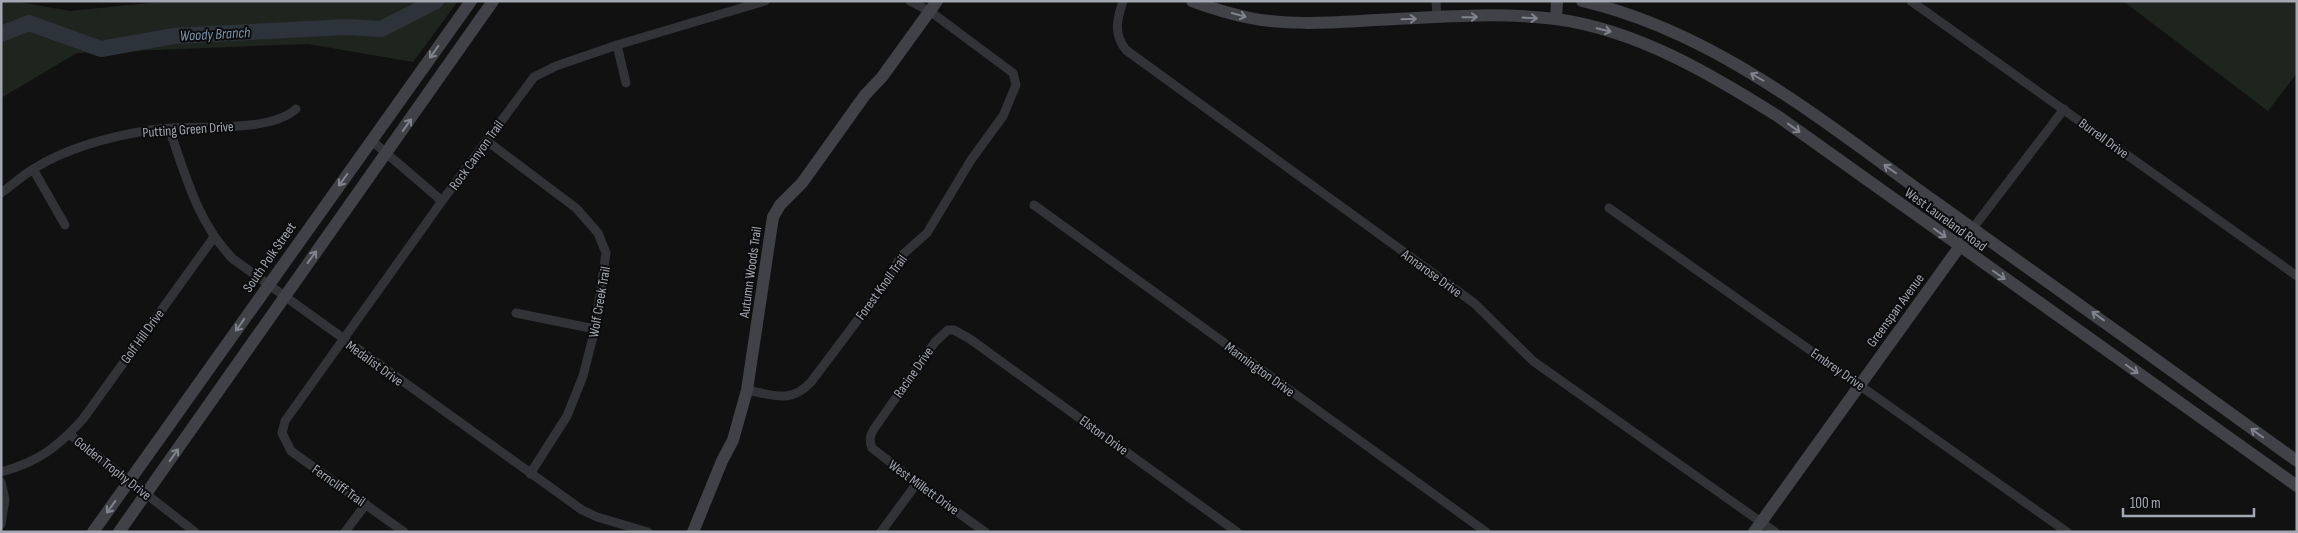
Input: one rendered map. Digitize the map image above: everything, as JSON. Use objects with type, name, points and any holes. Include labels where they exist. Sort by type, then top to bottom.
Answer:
[{"type":"main road","name":"South Polk Street","points":[[93,532],[471,1]]},
{"type":"main road","name":"West Laureland Road","points":[[1192,1],[1252,18],[1322,23],[1500,17],[1556,20],[1606,30],[1634,39],[1710,77],[1779,117],[2297,486]]},
{"type":"main road","points":[[1556,20],[1557,1]]},
{"type":"main road","name":"West Laureland Road","points":[[1582,1],[1614,8],[1665,28],[1722,57],[1792,98],[2292,458]]},
{"type":"main road","points":[[119,532],[490,5]]},
{"type":"main road","name":"Autumn Woods Trail","points":[[692,532],[733,440],[747,390],[773,217],[780,205],[802,183],[865,95],[882,77],[934,6]]},
{"type":"main road","points":[[1779,117],[1792,98]]},
{"type":"main road","name":"Greenspan Avenue","points":[[1758,527],[1973,228]]},
{"type":"main road","points":[[2275,470],[2292,458]]},
{"type":"street","name":"Rock Canyon Trail","points":[[282,433],[285,421],[343,339],[534,77],[556,66],[765,1]]},
{"type":"street","points":[[910,1],[934,6]]},
{"type":"street","name":"Annarose Drive","points":[[1124,1],[1116,29],[1121,44],[1126,50],[1474,303],[1533,361],[1758,527],[1775,532]]},
{"type":"street","points":[[1436,1],[1436,18]]},
{"type":"street","name":"Burrell Drive","points":[[1911,1],[2297,276]]},
{"type":"street","name":"Forest Knoll Trail","points":[[747,390],[787,397],[802,392],[887,281],[901,256],[927,233],[971,160],[1003,116],[1016,85],[1013,73],[934,6]]},
{"type":"street","points":[[617,46],[626,83]]},
{"type":"street","name":"Putting Green Drive","points":[[1,193],[33,169],[62,155],[107,140],[169,128],[266,124],[285,118],[296,109]]},
{"type":"street","name":"Greenspan Avenue","points":[[1973,228],[2064,109]]},
{"type":"street","name":"Medalist Drive","points":[[169,128],[200,210],[214,237],[233,259],[582,510],[597,517],[648,532]]},
{"type":"street","points":[[371,140],[388,152],[442,201]]},
{"type":"street","name":"Wolf Creek Trail","points":[[487,140],[576,208],[598,233],[606,252],[606,263],[595,329],[583,376],[570,408],[556,434],[530,474]]},
{"type":"street","points":[[33,169],[65,225]]},
{"type":"street","name":"Mannington Drive","points":[[1034,205],[1486,532]]},
{"type":"street","name":"Embrey Drive","points":[[1608,208],[2066,532]]},
{"type":"street","name":"Golf Hill Drive","points":[[69,434],[83,418],[214,237]]},
{"type":"street","points":[[516,313],[595,329]]},
{"type":"street","name":"Racine Drive","points":[[869,439],[876,426],[942,334],[948,330],[954,330],[970,339]]},
{"type":"street","name":"Elston Drive","points":[[970,339],[1237,532]]},
{"type":"street","name":"Ferncliff Trail","points":[[282,433],[291,452],[404,532]]},
{"type":"street","name":"Golden Trophy Drive","points":[[1,472],[34,461],[69,434],[195,532]]},
{"type":"street","name":"West Millett Drive","points":[[869,439],[872,448],[917,484],[985,532]]},
{"type":"street","points":[[1,482],[5,500],[1,524]]},
{"type":"street","points":[[881,532],[917,484]]},
{"type":"street","points":[[344,532],[366,504]]},
{"type":"shaded area","points":[[1,1],[14,1],[70,11],[168,1],[458,1],[413,62],[308,44],[77,53],[1,98]]},
{"type":"shaded area","points":[[2123,1],[2297,1],[2297,73],[2268,111]]},
{"type":"waterway","name":"Woody Branch","points":[[1,34],[29,23],[101,49],[174,36],[347,27],[381,29],[436,1]]}]
